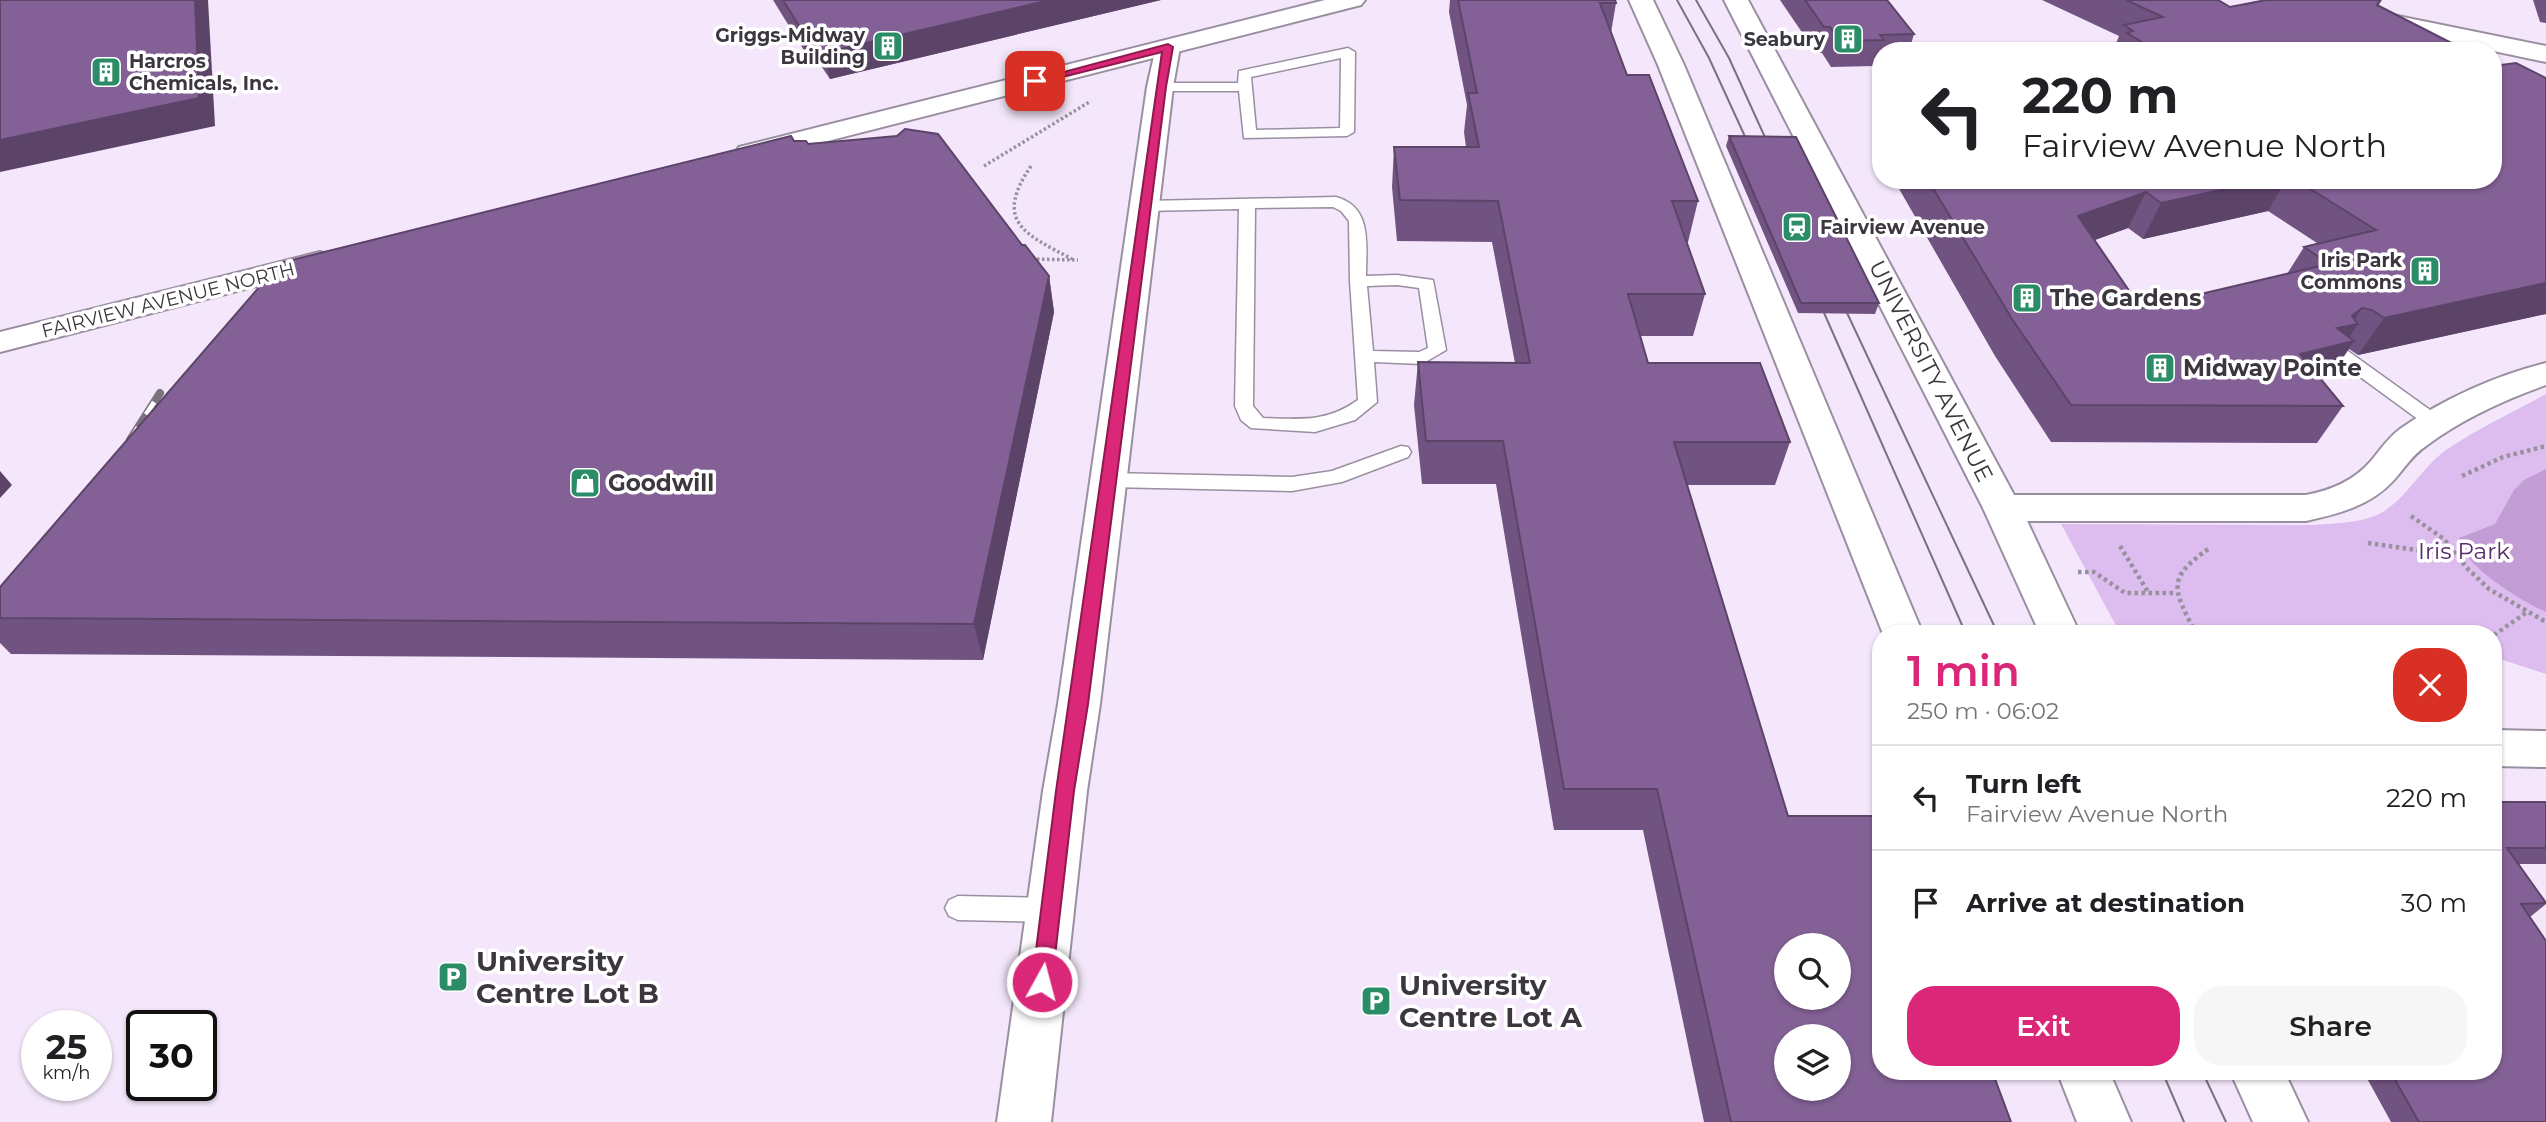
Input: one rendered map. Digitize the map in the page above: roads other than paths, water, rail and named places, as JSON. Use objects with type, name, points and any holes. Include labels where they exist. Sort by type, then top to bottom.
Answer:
[{"type":"street","points":[[728,159],[1353,0]]},
{"type":"street","points":[[1641,0],[1671,65],[1899,625]]},
{"type":"street","name":"UNIVERSITY AVENUE","points":[[1736,0],[2002,508],[2056,625]]},
{"type":"street","points":[[2285,0],[2428,17],[2546,54]]},
{"type":"street","points":[[1024,1122],[1065,791],[1160,87],[1168,47]]},
{"type":"street","name":"FAIRVIEW AVENUE NORTH","points":[[0,342],[342,256]]},
{"type":"street","points":[[2002,508],[2306,508],[2338,502],[2364,489],[2399,448],[2415,435],[2466,408],[2546,373]]},
{"type":"street","points":[[2087,1080],[2104,1122]]},
{"type":"street","points":[[2260,1080],[2281,1122]]},
{"type":"lane","points":[[1348,52],[1347,132],[1249,135],[1246,87],[1244,74],[1348,52]]},
{"type":"lane","points":[[1160,87],[1246,87]]},
{"type":"lane","points":[[1145,206],[1336,202],[1347,208],[1357,221],[1358,281],[1368,402],[1348,416],[1315,426],[1258,424],[1248,416],[1244,405],[1247,204]]},
{"type":"lane","points":[[1358,281],[1397,280],[1427,284],[1437,350],[1422,358],[1365,356]]},
{"type":"lane","points":[[2339,353],[2437,424]]},
{"type":"lane","points":[[1109,480],[1292,484],[1335,477],[1401,453]]},
{"type":"lane","points":[[958,908],[1051,910]]},
{"type":"tram line","points":[[1677,0],[1709,58],[1753,154]]},
{"type":"tram line","points":[[1696,0],[1729,58],[1773,155]]},
{"type":"tram line","points":[[1817,297],[1962,625]]},
{"type":"tram line","points":[[1840,298],[1994,625]]},
{"type":"tram line","points":[[2166,1080],[2184,1122]]},
{"type":"tram line","points":[[2206,1080],[2226,1122]]},
{"type":"railway","points":[[130,440],[160,393]]},
{"type":"place","name":"Seabury","points":[[1848,39]]},
{"type":"place","name":"Griggs-Midway Building","points":[[888,46]]},
{"type":"place","name":"Harcros Chemicals, Inc.","points":[[106,72]]},
{"type":"place","name":"Fairview Avenue","points":[[1797,227]]},
{"type":"place","name":"Iris Park Commons","points":[[2425,271]]},
{"type":"place","name":"The Gardens","points":[[2027,298]]},
{"type":"place","name":"Midway Pointe","points":[[2160,368]]},
{"type":"place","name":"Goodwill","points":[[585,483]]},
{"type":"place","name":"University Centre Lot B","points":[[453,977]]},
{"type":"place","name":"University Centre Lot A","points":[[1376,1001]]},
{"type":"park label","name":"Iris Park","points":[[2464,551]]}]
